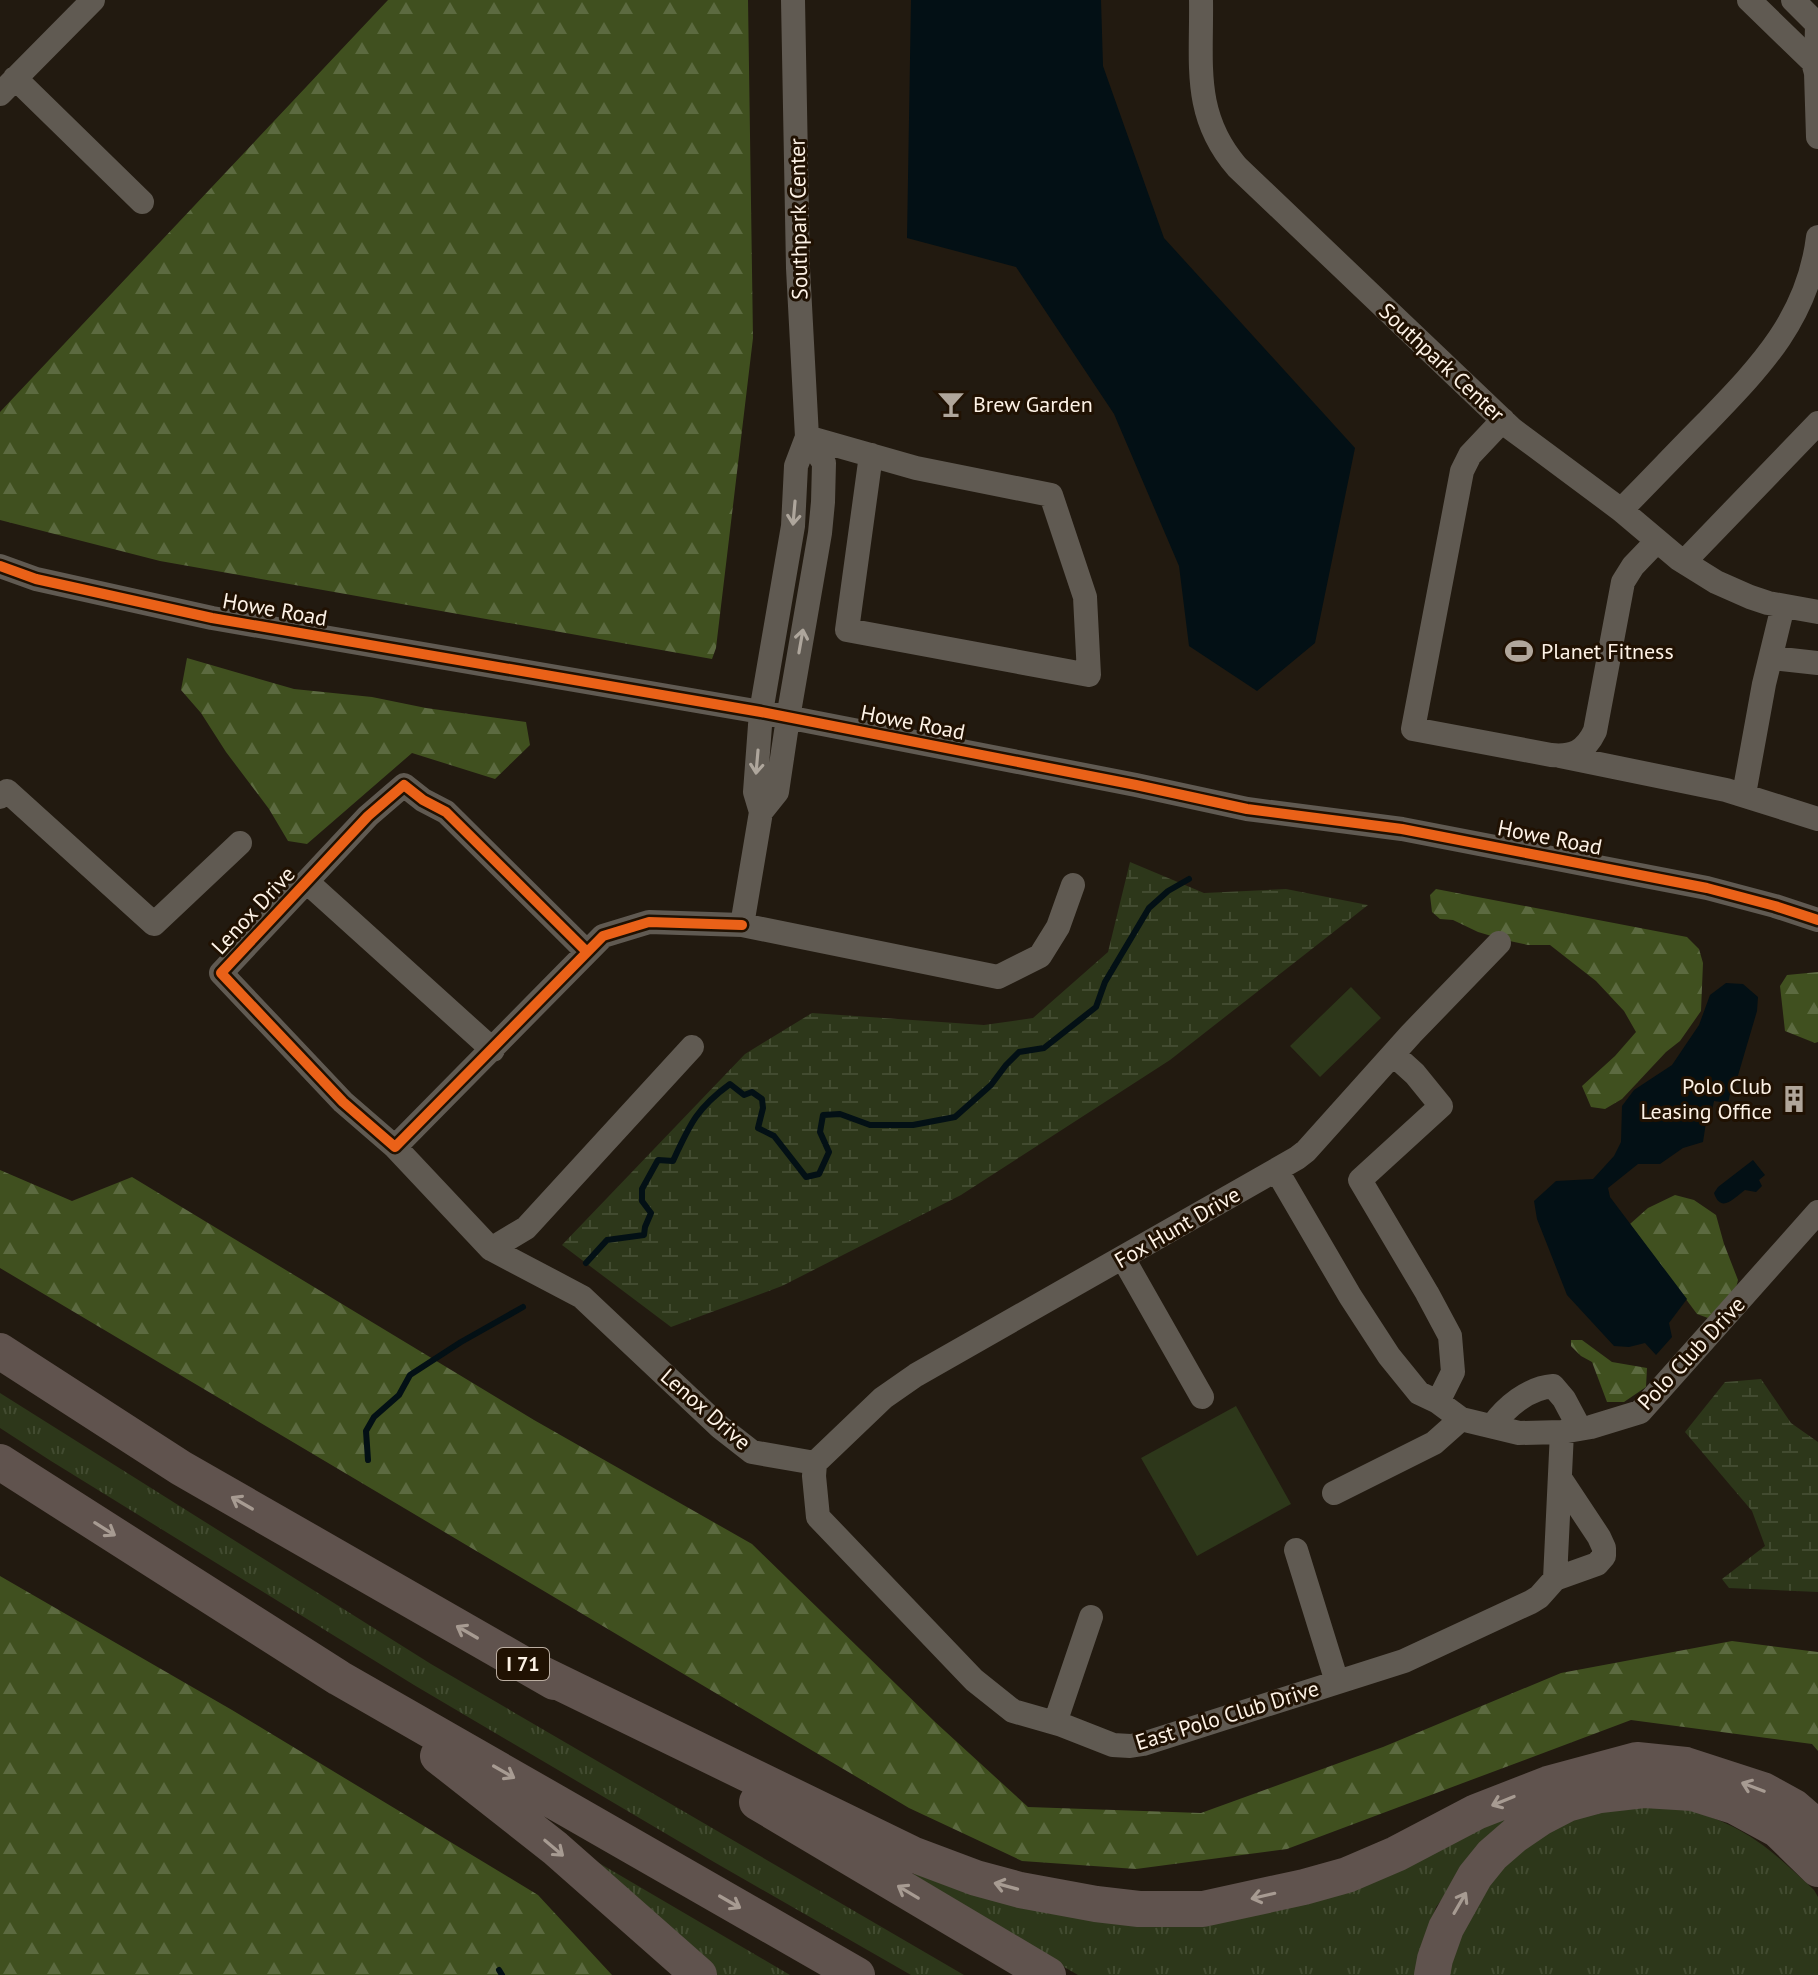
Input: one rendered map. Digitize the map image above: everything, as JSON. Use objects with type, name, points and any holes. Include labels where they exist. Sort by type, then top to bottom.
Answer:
[{"type":"highway","name":"I 71","points":[[0,1351],[181,1468],[536,1671],[1048,1975]]},
{"type":"highway","points":[[0,1462],[339,1678],[857,1975]]},
{"type":"highway","points":[[536,1671],[912,1854],[976,1878],[1020,1890],[1110,1906],[1203,1909],[1304,1887],[1347,1875],[1396,1854],[1476,1812],[1548,1784],[1637,1760],[1686,1765],[1763,1790],[1794,1807],[1818,1828]]},
{"type":"highway","points":[[339,1678],[555,1848],[699,1975]]},
{"type":"highway","points":[[1432,1975],[1446,1928],[1475,1876],[1492,1855],[1515,1835],[1567,1804],[1600,1795],[1644,1790],[1693,1793],[1734,1806],[1778,1830],[1818,1869]]},
{"type":"street","points":[[93,0],[8,86],[142,202]]},
{"type":"street","name":"Southpark Center","points":[[761,712],[793,526],[796,466],[807,437],[798,268],[793,0]]},
{"type":"street","name":"Southpark Center","points":[[1201,0],[1203,95],[1208,118],[1225,152],[1256,186],[1503,420],[1684,562],[1733,590],[1768,603],[1818,612]]},
{"type":"street","points":[[1749,0],[1810,58],[1816,73]]},
{"type":"street","points":[[1793,0],[1817,24],[1818,137]]},
{"type":"street","points":[[1621,510],[1739,389],[1783,336],[1806,290],[1818,237]]},
{"type":"street","points":[[1503,420],[1470,455],[1462,471],[1413,729],[1744,794],[1818,819]]},
{"type":"street","points":[[1684,562],[1818,423]]},
{"type":"street","points":[[807,437],[871,455],[916,468],[1051,495],[1085,597],[1089,675],[847,630],[871,455]]},
{"type":"street","name":"Southpark Center","points":[[788,718],[823,502],[824,463],[807,437]]},
{"type":"street","points":[[1557,756],[1574,754],[1591,740],[1623,582],[1633,566],[1657,541]]},
{"type":"street","name":"Howe Road","points":[[1,567],[36,579],[212,618],[761,712],[1247,809],[1402,829],[1707,888],[1818,920]]},
{"type":"street","points":[[1744,794],[1764,684],[1783,606]]},
{"type":"street","points":[[1772,658],[1818,663]]},
{"type":"street","points":[[742,925],[761,812],[755,792],[761,712]]},
{"type":"street","points":[[761,812],[777,792],[788,718]]},
{"type":"street","name":"Lenox Drive","points":[[587,952],[446,812],[404,785],[368,816],[221,973],[343,1102],[395,1147],[491,1249],[582,1297],[744,1447],[752,1452],[815,1463]]},
{"type":"street","points":[[0,797],[7,791],[154,924],[240,843]]},
{"type":"street","name":"Lenox Drive","points":[[307,882],[493,1050]]},
{"type":"street","points":[[395,1147],[603,936],[649,922],[742,925],[998,977],[1040,956],[1058,927],[1073,885]]},
{"type":"street","name":"Fox Hunt Drive","points":[[815,1463],[883,1398],[916,1375],[1291,1163],[1306,1151],[1499,943]]},
{"type":"street","points":[[491,1249],[526,1228],[692,1047]]},
{"type":"street","points":[[1393,1054],[1415,1074],[1441,1106],[1360,1180],[1450,1336],[1453,1372],[1438,1402]]},
{"type":"street","name":"Polo Club Drive","points":[[1277,1171],[1350,1296],[1389,1356],[1419,1393],[1461,1419],[1519,1433],[1571,1430],[1640,1412],[1818,1212]]},
{"type":"street","points":[[1123,1258],[1202,1397]]},
{"type":"street","points":[[1492,1426],[1505,1409],[1520,1398],[1547,1386],[1553,1386],[1564,1399],[1571,1430],[1560,1478],[1555,1579],[1593,1566],[1604,1556],[1599,1537],[1560,1478]]},
{"type":"street","points":[[1334,1493],[1434,1443],[1461,1419]]},
{"type":"street","name":"East Polo Club Drive","points":[[815,1463],[818,1517],[974,1680],[1013,1711],[1113,1745],[1130,1746],[1157,1739],[1404,1661],[1531,1602],[1555,1579]]},
{"type":"street","points":[[1296,1550],[1337,1682]]},
{"type":"street","points":[[1055,1723],[1091,1617]]},
{"type":"green space","points":[[388,0],[748,0],[753,338],[716,648],[712,659],[160,561],[0,520],[0,412]]},
{"type":"green space","points":[[187,658],[294,689],[372,697],[526,722],[530,745],[495,779],[412,753],[307,844],[288,841],[201,713],[181,690]]},
{"type":"green space","points":[[1130,862],[1204,893],[1286,889],[1368,905],[1170,1060],[961,1195],[782,1286],[671,1327],[562,1245],[745,1054],[812,1013],[984,1025],[1033,1018],[1108,952]]},
{"type":"green space","points":[[1436,889],[1687,937],[1699,949],[1703,963],[1701,1011],[1680,1041],[1622,1099],[1605,1109],[1591,1107],[1582,1086],[1636,1032],[1624,1011],[1596,981],[1550,945],[1528,945],[1505,940],[1453,920],[1440,919],[1432,912],[1430,895]]},
{"type":"green space","points":[[1818,972],[1818,1042],[1815,1043],[1785,1031],[1780,986],[1787,975]]},
{"type":"green space","points":[[1351,987],[1381,1018],[1320,1077],[1290,1046]]},
{"type":"green space","points":[[0,1170],[72,1201],[132,1177],[534,1420],[752,1544],[934,1721],[1028,1807],[1201,1813],[1383,1747],[1561,1673],[1732,1641],[1818,1652],[1818,1751],[1812,1744],[1631,1720],[1287,1849],[1136,1869],[1022,1861],[909,1808],[0,1268]]},
{"type":"green space","points":[[1675,1195],[1694,1200],[1716,1215],[1738,1280],[1736,1288],[1708,1318],[1697,1314],[1630,1224],[1648,1208]]},
{"type":"green space","points":[[1571,1340],[1582,1340],[1612,1362],[1647,1368],[1646,1387],[1624,1402],[1607,1402],[1592,1362],[1571,1346]]},
{"type":"green space","points":[[1761,1379],[1791,1423],[1818,1442],[1818,1592],[1729,1588],[1722,1579],[1765,1546],[1752,1511],[1685,1432],[1725,1382]]},
{"type":"green space","points":[[0,1393],[431,1664],[964,1975],[911,1975],[414,1685],[0,1428]]},
{"type":"green space","points":[[1236,1406],[1291,1504],[1197,1556],[1141,1458]]},
{"type":"green space","points":[[0,1576],[232,1710],[538,1895],[612,1975],[0,1975]]},
{"type":"green space","points":[[1549,1794],[1486,1842],[1436,1907],[1418,1962],[1417,1975],[1078,1975],[911,1879],[917,1868],[1201,1919]]},
{"type":"green space","points":[[1647,1804],[1695,1812],[1736,1828],[1775,1855],[1814,1890],[1818,1897],[1818,1975],[1441,1975],[1472,1903],[1521,1846],[1582,1814]]},
{"type":"green space","points":[[570,1846],[790,1975],[713,1975]]},
{"type":"shaded area","points":[[911,0],[1101,0],[1103,66],[1164,238],[1355,448],[1315,643],[1257,691],[1189,646],[1179,566],[1114,414],[1016,267],[907,238]]},
{"type":"shaded area","points":[[1726,983],[1743,984],[1758,997],[1757,1011],[1728,1103],[1714,1101],[1711,1116],[1707,1116],[1703,1142],[1683,1148],[1660,1164],[1638,1164],[1608,1188],[1610,1197],[1687,1299],[1669,1323],[1672,1337],[1656,1355],[1645,1343],[1629,1347],[1614,1346],[1567,1295],[1537,1219],[1534,1201],[1556,1181],[1593,1179],[1614,1156],[1621,1142],[1622,1106],[1634,1090],[1672,1065],[1699,1025],[1710,995]]},
{"type":"shaded area","points":[[1753,1160],[1765,1175],[1759,1180],[1762,1186],[1756,1192],[1745,1190],[1728,1202],[1720,1203],[1714,1193],[1718,1187]]},
{"type":"waterway","points":[[586,1263],[607,1240],[644,1235],[651,1213],[642,1201],[642,1189],[658,1160],[673,1161],[696,1118],[730,1084],[744,1095],[752,1092],[762,1099],[758,1128],[774,1136],[806,1177],[819,1174],[829,1152],[820,1132],[823,1115],[840,1114],[870,1125],[913,1125],[955,1117],[991,1085],[1019,1052],[1044,1048],[1096,1007],[1105,982],[1149,908],[1168,891],[1189,879]]},
{"type":"waterway","points":[[368,1460],[366,1431],[374,1417],[399,1395],[410,1375],[523,1307]]},
{"type":"waterway","points":[[499,1970],[502,1975]]},
{"type":"cycle path","points":[[0,566],[36,579],[212,618],[761,712],[1247,809],[1402,829],[1707,888],[1818,920]]},
{"type":"cycle path","points":[[587,952],[446,812],[404,785],[368,816],[221,973],[343,1102],[395,1147],[603,936],[649,922],[742,925]]},
{"type":"place","name":"Brew Garden","points":[[951,404]]},
{"type":"place","name":"Planet Fitness","points":[[1519,651]]},
{"type":"place","name":"Polo Club Leasing Office","points":[[1794,1099]]}]
